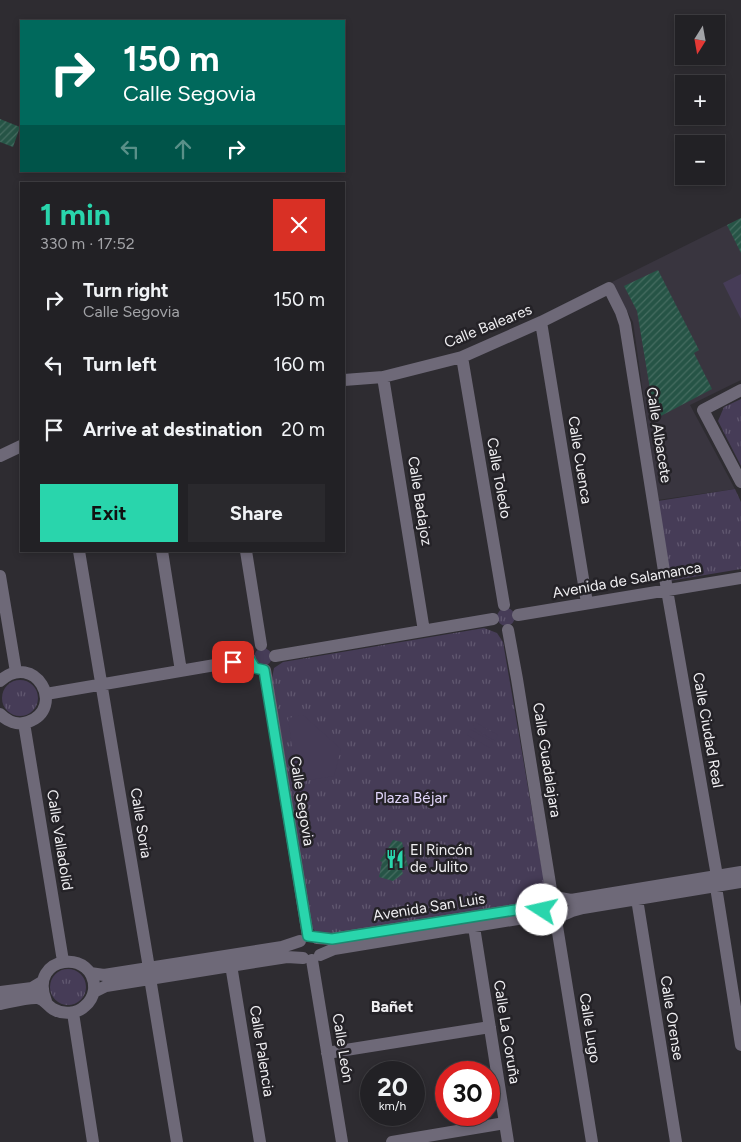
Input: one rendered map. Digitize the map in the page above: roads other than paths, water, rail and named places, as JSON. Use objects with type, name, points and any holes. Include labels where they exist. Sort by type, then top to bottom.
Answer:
[{"type":"street","name":"Calle Baleares","points":[[345,380],[383,377],[462,357],[541,322],[609,288]]},
{"type":"street","name":"Calle Albacete","points":[[609,288],[625,324],[667,590]]},
{"type":"street","name":"Calle Cuenca","points":[[541,322],[587,603]]},
{"type":"street","name":"Calle Toledo","points":[[462,357],[504,605]]},
{"type":"street","name":"Calle Badajoz","points":[[383,377],[424,631]]},
{"type":"street","points":[[741,390],[703,410],[741,482]]},
{"type":"street","points":[[0,456],[20,446]]},
{"type":"street","name":"Calle Soria","points":[[79,552],[177,1142]]},
{"type":"street","points":[[162,552],[181,671]]},
{"type":"street","points":[[246,552],[261,645]]},
{"type":"street","points":[[0,576],[16,672]]},
{"type":"street","name":"Avenida de Salamanca","points":[[518,616],[741,578]]},
{"type":"street","name":"Calle Ciudad Real","points":[[667,590],[716,881],[741,1046]]},
{"type":"street","points":[[504,605],[513,607],[518,616],[516,625],[508,630],[498,628],[493,619],[496,610],[504,605]]},
{"type":"street","points":[[275,656],[493,619]]},
{"type":"street","name":"Calle Guadalajara","points":[[508,630],[552,899]]},
{"type":"street","points":[[261,645],[270,647],[275,656],[273,665],[264,670],[255,668],[250,660],[252,650],[261,645]]},
{"type":"street","points":[[46,694],[250,660]]},
{"type":"street","name":"Calle Segovia","points":[[264,670],[308,939]]},
{"type":"street","points":[[0,681],[6,675],[26,672],[36,676],[46,694],[46,704],[34,720],[24,724],[14,723],[4,719],[0,714]]},
{"type":"street","name":"Calle Valladolid","points":[[24,724],[63,961]]},
{"type":"street","name":"Avenida San Luis","points":[[90,973],[149,973],[231,966],[287,957],[312,957],[334,949],[536,916],[555,917],[572,910],[637,899],[716,881],[741,872]]},
{"type":"street","name":"Avenida San Luis","points":[[94,992],[106,986],[149,973],[282,948],[308,939],[332,939],[534,907],[552,899],[571,900],[716,881],[741,882]]},
{"type":"street","points":[[552,899],[565,906],[555,917],[542,910],[552,899]]},
{"type":"street","name":"Calle Orense","points":[[637,899],[676,1142]]},
{"type":"street","name":"Calle Lugo","points":[[555,917],[592,1142]]},
{"type":"street","name":"Calle La Coruña","points":[[474,927],[508,1142]]},
{"type":"street","points":[[308,939],[322,946],[312,957],[298,950],[308,939]]},
{"type":"street","name":"Calle León","points":[[312,957],[342,1142]]},
{"type":"street","points":[[63,961],[73,962],[90,973],[94,982],[94,992],[90,1002],[82,1009],[73,1013],[63,1013],[53,1009],[46,1001],[42,992],[42,982],[46,972],[54,965],[63,961]]},
{"type":"street","name":"Calle Palencia","points":[[231,966],[260,1142]]},
{"type":"street","points":[[0,992],[32,988],[42,982]]},
{"type":"street","points":[[0,1004],[36,998],[46,1001]]},
{"type":"street","points":[[73,1013],[93,1142]]},
{"type":"street","points":[[327,1053],[490,1027]]},
{"type":"street","points":[[392,1142],[505,1123]]},
{"type":"place","name":"El Rincón de Julito","points":[[395,859]]},
{"type":"district","name":"Bañet","points":[[392,1006]]},
{"type":"park label","name":"Plaza Béjar","points":[[411,798]]}]
